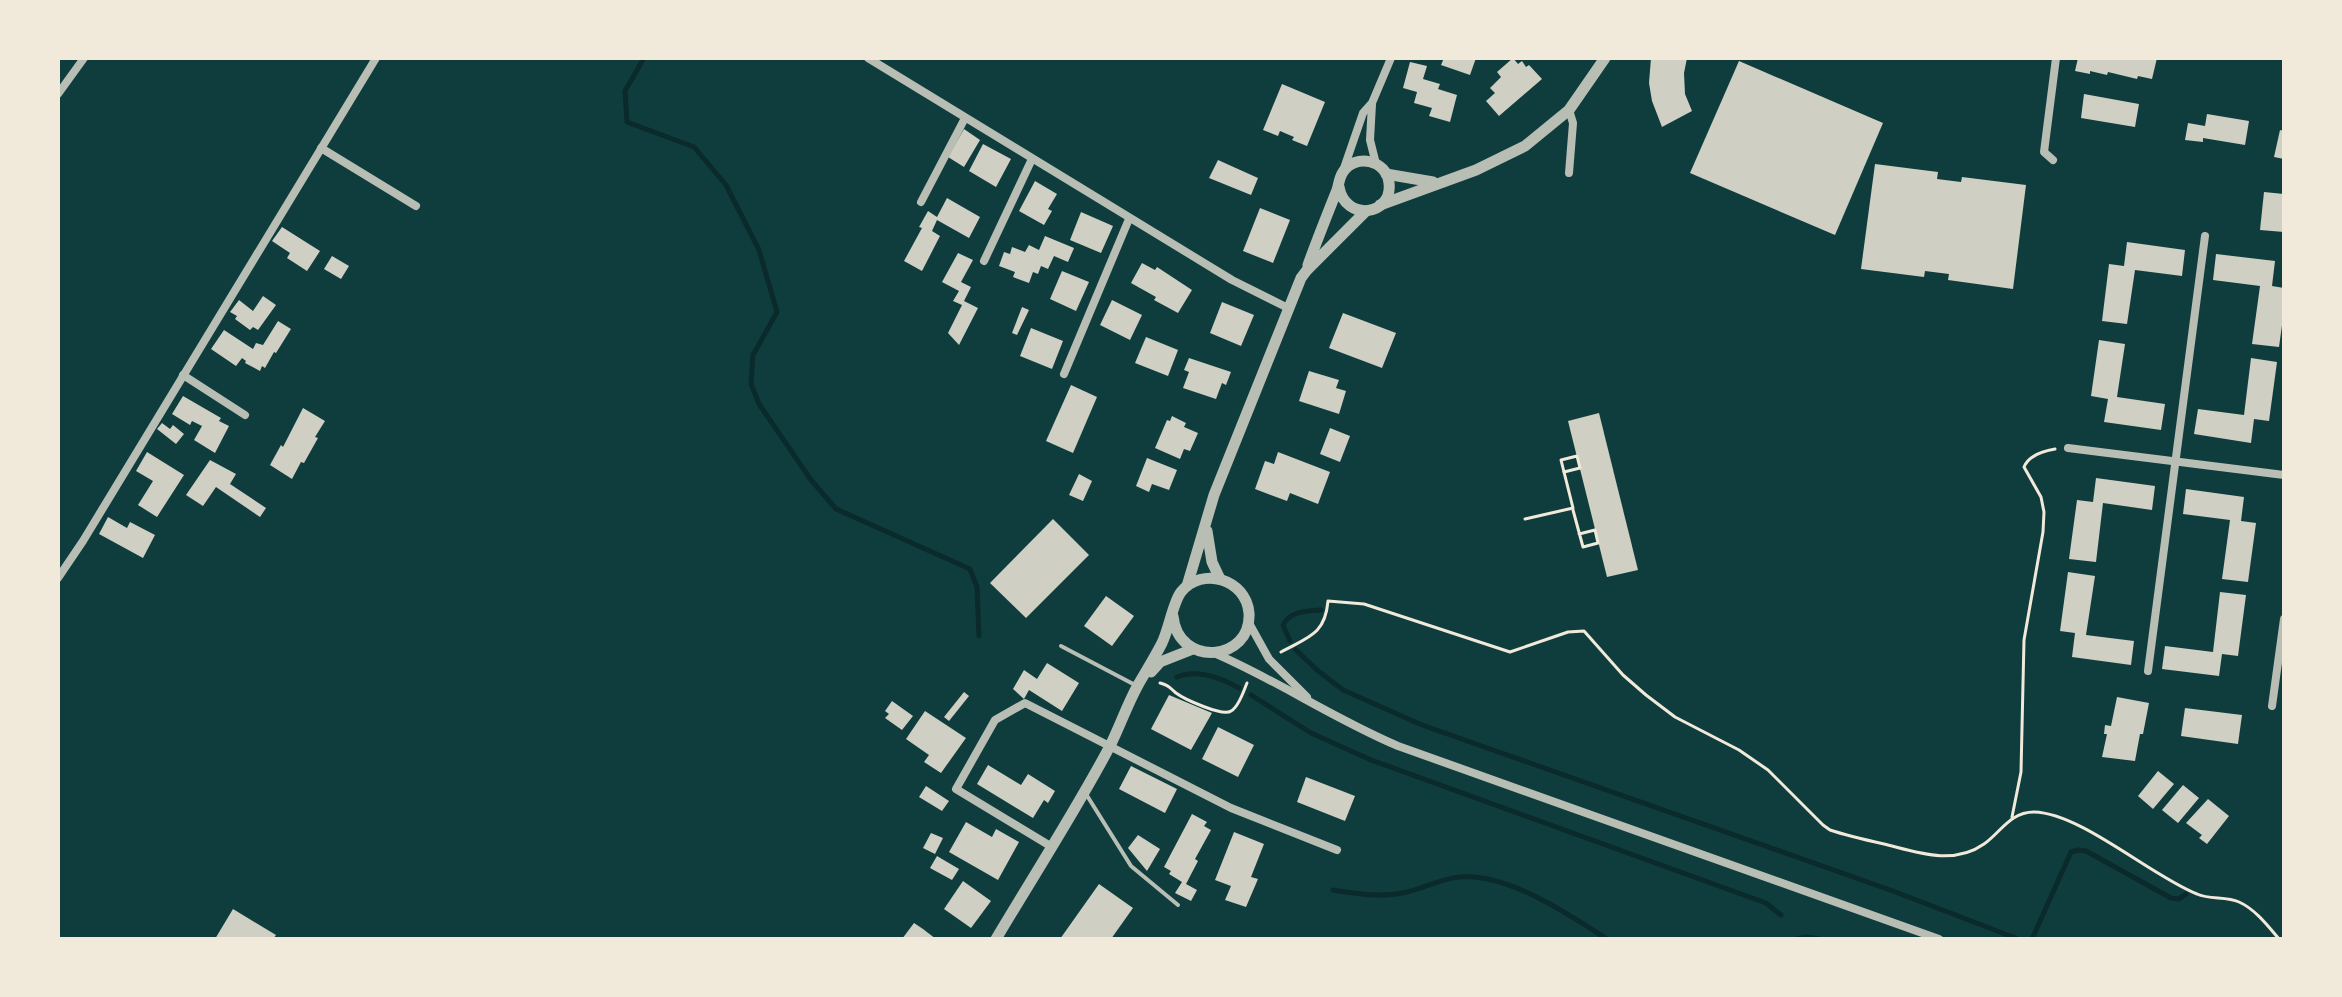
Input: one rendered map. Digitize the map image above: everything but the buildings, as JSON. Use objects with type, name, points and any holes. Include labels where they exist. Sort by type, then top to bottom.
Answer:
[{"type":"street","points":[[58,94],[84,58]]},
{"type":"street","points":[[58,578],[376,58]]},
{"type":"street","points":[[868,58],[1129,219],[1232,280],[1288,308]]},
{"type":"street","points":[[1187,586],[1214,495],[1288,308],[1307,270],[1363,113],[1372,103],[1391,58]]},
{"type":"street","points":[[1307,270],[1366,211],[1476,170],[1525,146],[1569,110],[1605,58]]},
{"type":"street","points":[[2053,160],[2044,152],[2056,58]]},
{"type":"street","points":[[1372,103],[1370,140],[1376,164],[1386,174],[1438,183]]},
{"type":"street","points":[[1569,110],[1573,123],[1569,173]]},
{"type":"street","points":[[921,202],[965,118]]},
{"type":"street","points":[[321,148],[416,206]]},
{"type":"street","points":[[984,261],[1032,159]]},
{"type":"street","points":[[1343,171],[1358,161],[1376,164]]},
{"type":"street","points":[[1380,205],[1389,191],[1386,174]]},
{"type":"street","points":[[1339,187],[1347,205],[1366,211]]},
{"type":"street","points":[[1064,374],[1129,219]]},
{"type":"street","points":[[2148,671],[2205,236]]},
{"type":"street","points":[[183,375],[245,415]]},
{"type":"street","points":[[2068,448],[2284,475]]},
{"type":"street","points":[[1206,522],[1212,562],[1220,579]]},
{"type":"street","points":[[996,939],[1110,745],[1137,687],[1162,644],[1178,596],[1187,586],[1205,578],[1220,579],[1233,585],[1248,608],[1248,622],[1239,641],[1214,653]]},
{"type":"street","points":[[1173,616],[1178,635],[1193,649],[1214,653],[1254,671],[1360,730],[1939,939]]},
{"type":"street","points":[[2272,706],[2284,619]]},
{"type":"street","points":[[1248,622],[1269,659],[1316,706]]},
{"type":"street","points":[[1137,687],[1160,662],[1193,649]]},
{"type":"street","points":[[1052,847],[956,789],[995,720],[1025,703],[1231,808],[1337,850]]},
{"type":"lane","points":[[1061,646],[1137,687]]},
{"type":"lane","points":[[1084,792],[1131,866],[1178,905]]},
{"type":"path","points":[[2012,817],[2021,772],[2024,640],[2044,512],[2041,497],[2024,467],[2033,455],[2068,448]]},
{"type":"path","points":[[1564,472],[1580,468],[1577,456],[1561,460],[1579,534],[1583,547],[1598,543],[1595,530],[1579,534]]},
{"type":"path","points":[[1525,519],[1573,508]]},
{"type":"path","points":[[1269,659],[1318,630],[1325,620],[1328,601],[1364,604],[1510,652],[1568,632],[1584,631],[1623,675],[1646,695],[1675,717],[1709,733],[1758,763],[1830,830],[1924,854],[1952,856],[1968,853],[1983,845],[2012,817],[2022,813],[2054,816],[2082,828],[2195,894],[2241,902],[2279,939]]},
{"type":"path","points":[[1153,685],[1165,683],[1180,695],[1227,713],[1235,708],[1254,671]]},
{"type":"waterway","points":[[644,58],[625,91],[627,122],[694,147],[726,185],[759,250],[777,312],[753,355],[751,384],[759,404],[811,480],[836,509],[970,569],[977,587],[979,636]]},
{"type":"waterway","points":[[1290,641],[1283,625],[1286,620],[1299,613],[1321,610]]},
{"type":"waterway","points":[[1296,650],[1343,690],[1422,725],[1893,891],[2018,939]]},
{"type":"waterway","points":[[1177,677],[1193,674],[1209,676],[1239,688]]},
{"type":"waterway","points":[[1251,695],[1311,733],[1371,760],[1766,903],[1781,915]]},
{"type":"waterway","points":[[2032,939],[2071,852],[2086,851],[2171,898],[2179,899],[2186,894]]},
{"type":"waterway","points":[[1333,890],[1388,895],[1453,878],[1478,877],[1498,881],[1537,897],[1607,939]]},
{"type":"waterway","points":[[1796,939],[1819,939]]}]
